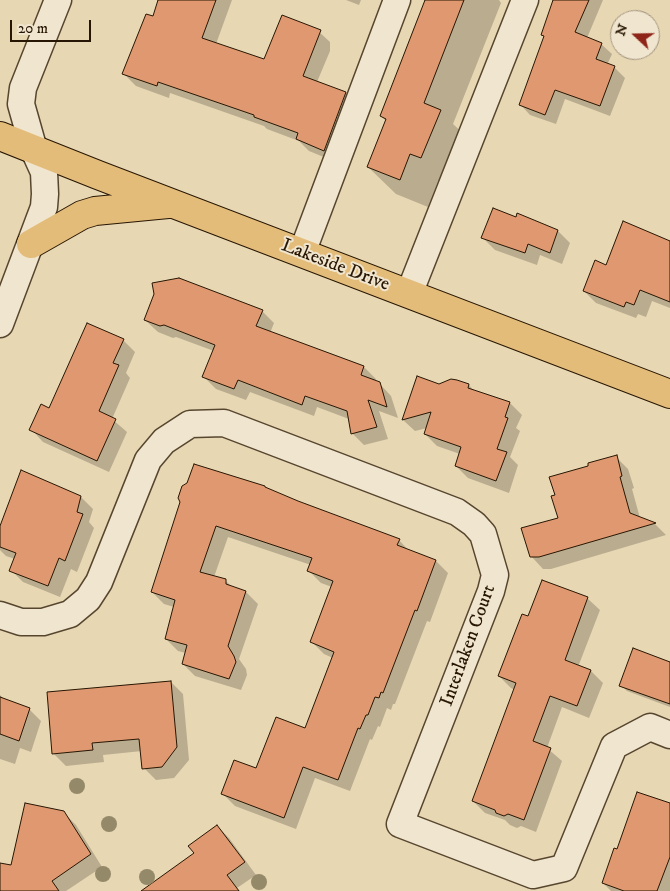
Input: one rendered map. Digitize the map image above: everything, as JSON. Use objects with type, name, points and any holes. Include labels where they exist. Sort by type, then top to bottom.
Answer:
[{"type":"main road","name":"Lakeside Drive","points":[[0,136],[670,394]]},
{"type":"main road","points":[[30,244],[82,215],[95,211],[174,204]]},
{"type":"street","points":[[0,324],[44,207],[44,172],[34,150],[21,104],[23,88],[58,0]]},
{"type":"street","points":[[302,253],[397,0]]},
{"type":"street","points":[[409,294],[525,0]]},
{"type":"street","name":"Interlaken Court","points":[[0,615],[21,622],[43,622],[70,614],[88,599],[99,582],[148,460],[164,440],[190,424],[224,424],[457,512],[484,534],[495,575],[491,591],[400,824],[533,875],[564,868],[614,746],[650,727],[670,735]]},
{"type":"building","points":[[158,0],[216,0],[202,38],[264,59],[282,15],[321,30],[303,76],[346,92],[324,151],[296,139],[298,133],[254,117],[254,115],[158,82],[157,86],[122,74],[146,14],[153,16]]},
{"type":"building","points":[[425,0],[464,0],[424,103],[441,110],[421,158],[410,154],[400,180],[367,167],[386,119],[380,116]]},
{"type":"building","points":[[553,0],[589,0],[575,32],[602,43],[596,59],[615,66],[600,106],[555,90],[545,115],[519,105],[544,36],[541,35]]},
{"type":"building","points":[[493,208],[516,217],[517,213],[558,230],[550,253],[528,244],[525,253],[481,238]]},
{"type":"building","points":[[623,221],[670,241],[670,302],[640,290],[634,305],[626,302],[624,307],[583,291],[595,260],[606,265]]},
{"type":"building","points":[[179,278],[263,310],[256,326],[364,366],[361,375],[380,382],[387,407],[368,400],[377,427],[351,434],[347,411],[305,396],[302,405],[238,380],[234,389],[202,377],[215,345],[164,325],[160,326],[144,320],[154,294],[152,283]]},
{"type":"building","points":[[87,323],[124,339],[113,363],[119,365],[99,411],[116,419],[97,461],[29,430],[41,404],[49,408]]},
{"type":"building","points":[[417,376],[439,384],[451,379],[457,380],[469,384],[468,388],[510,402],[505,417],[508,418],[497,449],[507,452],[496,481],[455,466],[461,447],[424,434],[431,412],[402,420]]},
{"type":"building","points":[[617,455],[622,476],[620,477],[630,513],[656,523],[539,557],[530,557],[521,528],[558,518],[551,496],[555,495],[549,477],[588,466],[588,463]]},
{"type":"building","points":[[194,464],[265,486],[298,501],[400,539],[397,545],[436,560],[383,693],[381,692],[379,698],[375,697],[368,715],[366,715],[360,729],[358,728],[338,780],[303,767],[284,818],[221,794],[234,760],[256,768],[276,717],[305,728],[334,652],[310,642],[333,581],[307,571],[312,558],[216,526],[200,572],[226,579],[226,584],[246,591],[228,646],[236,662],[229,679],[182,664],[187,645],[165,639],[175,600],[151,592],[180,502],[178,498],[182,486],[187,483]]},
{"type":"building","points":[[21,470],[81,496],[77,512],[83,514],[65,561],[59,558],[48,586],[9,571],[16,553],[0,547],[0,526]]},
{"type":"building","points":[[542,580],[588,597],[565,660],[591,670],[577,706],[550,696],[533,741],[551,748],[524,820],[508,814],[504,816],[496,813],[495,810],[472,801],[516,683],[498,676],[522,614],[528,616]]},
{"type":"building","points":[[633,648],[670,662],[670,704],[619,686]]},
{"type":"building","points":[[171,681],[177,747],[162,767],[142,769],[139,739],[92,743],[93,750],[52,754],[47,692]]},
{"type":"building","points":[[0,697],[30,708],[19,741],[0,734]]},
{"type":"building","points":[[637,792],[670,803],[670,857],[657,891],[624,891],[602,883],[614,848],[617,849]]},
{"type":"building","points":[[25,803],[64,811],[91,854],[52,881],[59,891],[0,891],[0,863],[11,865]]},
{"type":"building","points":[[217,825],[245,862],[227,875],[239,891],[141,891],[194,853],[188,846]]}]
